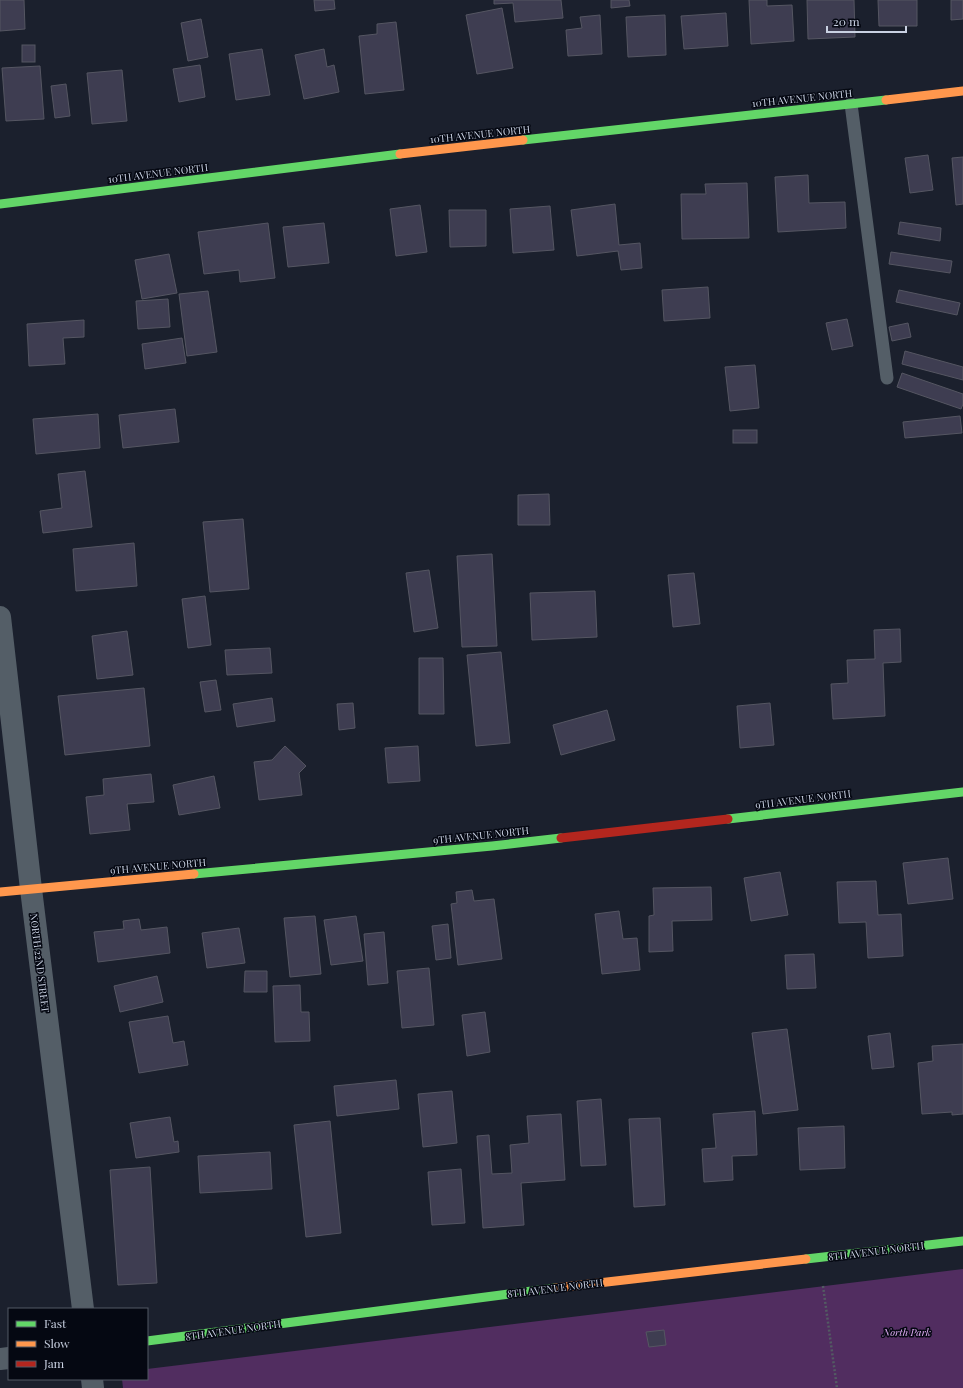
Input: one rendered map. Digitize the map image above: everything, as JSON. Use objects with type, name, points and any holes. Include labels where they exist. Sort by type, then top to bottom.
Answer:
[{"type":"street","name":"10TH AVENUE NORTH","points":[[0,204],[418,152],[963,91]]},
{"type":"street","name":"NORTH 22ND STREET","points":[[0,617],[31,889],[83,1308]]},
{"type":"street","name":"9TH AVENUE NORTH","points":[[0,892],[492,846],[963,792]]},
{"type":"street","name":"8TH AVENUE NORTH","points":[[148,1341],[519,1292],[963,1241]]},
{"type":"lane","points":[[852,104],[886,378]]},
{"type":"path","points":[[823,1286],[838,1388]]},
{"type":"green space","name":"North Park","points":[[963,1269],[963,1388],[123,1388],[122,1380],[148,1380],[148,1369]]},
{"type":"building","points":[[0,0],[24,0],[25,29],[0,31]]},
{"type":"building","points":[[314,0],[334,0],[335,9],[315,11]]},
{"type":"building","points":[[494,0],[561,0],[563,18],[515,22],[513,3],[494,4]]},
{"type":"building","points":[[611,0],[629,0],[630,6],[611,8]]},
{"type":"building","points":[[749,0],[767,0],[767,6],[792,5],[794,41],[751,44]]},
{"type":"building","points":[[807,0],[854,0],[855,37],[808,39]]},
{"type":"building","points":[[878,0],[917,0],[917,26],[879,26]]},
{"type":"building","points":[[951,0],[963,0],[963,19],[951,20]]},
{"type":"building","points":[[502,8],[513,68],[477,74],[466,15]]},
{"type":"building","points":[[726,13],[728,46],[684,49],[681,16]]},
{"type":"building","points":[[600,15],[602,54],[568,56],[566,30],[582,28],[580,17]]},
{"type":"building","points":[[665,15],[666,55],[628,57],[626,17]]},
{"type":"building","points":[[201,19],[208,57],[188,61],[181,23]]},
{"type":"building","points":[[396,22],[404,90],[365,94],[359,36],[377,34],[377,24]]},
{"type":"building","points":[[22,45],[35,45],[35,62],[22,62]]},
{"type":"building","points":[[262,49],[270,95],[236,100],[229,54]]},
{"type":"building","points":[[324,49],[327,67],[334,65],[339,92],[304,99],[295,55]]},
{"type":"building","points":[[200,65],[205,97],[179,102],[173,69]]},
{"type":"building","points":[[40,66],[44,119],[6,121],[2,68]]},
{"type":"building","points":[[122,70],[127,121],[92,124],[87,73]]},
{"type":"building","points":[[66,84],[70,116],[55,118],[51,86]]},
{"type":"building","points":[[928,155],[933,190],[910,193],[905,158]]},
{"type":"building","points":[[963,157],[963,204],[956,205],[952,158]]},
{"type":"building","points":[[808,175],[809,203],[845,202],[846,228],[778,232],[775,177]]},
{"type":"building","points":[[747,183],[749,238],[682,239],[681,194],[706,194],[705,184]]},
{"type":"building","points":[[615,204],[619,245],[640,243],[642,268],[621,270],[618,251],[577,256],[571,210]]},
{"type":"building","points":[[420,205],[427,252],[396,256],[390,209]]},
{"type":"building","points":[[550,206],[554,250],[513,253],[510,209]]},
{"type":"building","points":[[449,210],[486,210],[486,246],[450,247]]},
{"type":"building","points":[[900,222],[941,228],[940,241],[898,234]]},
{"type":"building","points":[[268,223],[275,278],[240,282],[239,270],[204,274],[198,232]]},
{"type":"building","points":[[324,223],[329,263],[288,267],[283,227]]},
{"type":"building","points":[[891,252],[952,261],[950,273],[889,264]]},
{"type":"building","points":[[169,254],[177,293],[142,299],[135,260]]},
{"type":"building","points":[[708,287],[710,318],[664,321],[662,290]]},
{"type":"building","points":[[899,290],[960,303],[957,315],[896,302]]},
{"type":"building","points":[[208,291],[217,352],[187,356],[179,294]]},
{"type":"building","points":[[168,299],[170,327],[138,329],[136,301]]},
{"type":"building","points":[[847,319],[853,346],[832,350],[826,323]]},
{"type":"building","points":[[84,320],[84,337],[63,338],[65,364],[29,366],[27,324]]},
{"type":"building","points":[[908,323],[911,337],[892,341],[889,327]]},
{"type":"building","points":[[182,338],[186,363],[145,369],[142,344]]},
{"type":"building","points":[[905,351],[963,367],[963,380],[902,364]]},
{"type":"building","points":[[755,365],[759,408],[730,411],[725,367]]},
{"type":"building","points":[[902,373],[963,394],[963,404],[961,409],[897,387]]},
{"type":"building","points":[[175,409],[179,442],[123,448],[119,415]]},
{"type":"building","points":[[98,414],[100,448],[36,454],[33,419]]},
{"type":"building","points":[[960,416],[962,433],[905,438],[903,422]]},
{"type":"building","points":[[733,430],[757,430],[757,443],[733,443]]},
{"type":"building","points":[[85,471],[92,527],[43,533],[40,511],[62,508],[58,474]]},
{"type":"building","points":[[549,494],[550,525],[518,525],[518,495]]},
{"type":"building","points":[[243,519],[249,589],[210,592],[203,522]]},
{"type":"building","points":[[134,543],[137,586],[76,591],[73,549]]},
{"type":"building","points":[[492,554],[497,646],[462,647],[457,556]]},
{"type":"building","points":[[429,570],[438,628],[414,632],[406,573]]},
{"type":"building","points":[[694,573],[700,624],[673,627],[668,575]]},
{"type":"building","points":[[595,591],[597,637],[532,640],[530,593]]},
{"type":"building","points":[[205,596],[211,645],[188,648],[182,599]]},
{"type":"building","points":[[900,629],[901,662],[883,663],[885,716],[833,719],[831,684],[848,683],[847,660],[875,659],[874,630]]},
{"type":"building","points":[[127,631],[133,675],[97,679],[92,636]]},
{"type":"building","points":[[270,648],[272,673],[227,675],[225,650]]},
{"type":"building","points":[[501,652],[510,743],[476,746],[467,655]]},
{"type":"building","points":[[419,658],[443,658],[444,714],[419,714]]},
{"type":"building","points":[[216,680],[221,710],[205,712],[200,682]]},
{"type":"building","points":[[144,688],[150,746],[65,755],[58,696]]},
{"type":"building","points":[[272,698],[275,721],[237,727],[233,704]]},
{"type":"building","points":[[353,703],[355,728],[339,730],[337,704]]},
{"type":"building","points":[[770,703],[774,745],[740,748],[737,706]]},
{"type":"building","points":[[607,710],[615,740],[561,755],[553,725]]},
{"type":"building","points":[[285,746],[306,766],[299,773],[302,795],[259,800],[254,762],[272,760]]},
{"type":"building","points":[[418,746],[420,781],[388,783],[385,748]]},
{"type":"building","points":[[151,774],[154,802],[127,804],[130,830],[90,834],[86,797],[104,795],[103,779]]},
{"type":"building","points":[[214,776],[220,808],[179,815],[173,785]]},
{"type":"building","points":[[948,858],[953,899],[908,904],[903,863]]},
{"type":"building","points":[[780,872],[788,915],[751,921],[744,878]]},
{"type":"building","points":[[876,881],[878,915],[901,914],[903,956],[868,958],[866,922],[839,923],[837,882]]},
{"type":"building","points":[[711,887],[712,920],[672,921],[673,951],[649,952],[649,916],[654,915],[653,888]]},
{"type":"building","points":[[472,890],[474,901],[494,899],[502,959],[458,965],[451,904],[457,903],[456,892]]},
{"type":"building","points":[[619,911],[623,939],[637,938],[640,970],[602,974],[595,914]]},
{"type":"building","points":[[315,916],[321,974],[290,977],[284,918]]},
{"type":"building","points":[[356,916],[363,961],[331,965],[324,920]]},
{"type":"building","points":[[139,919],[141,930],[167,927],[170,953],[98,962],[94,932],[124,929],[123,921]]},
{"type":"building","points":[[448,924],[451,958],[436,960],[432,926]]},
{"type":"building","points":[[239,928],[245,963],[207,968],[202,933]]},
{"type":"building","points":[[384,932],[388,983],[368,985],[364,934]]},
{"type":"building","points":[[814,954],[816,988],[787,989],[785,955]]},
{"type":"building","points":[[429,968],[434,1025],[402,1028],[397,971]]},
{"type":"building","points":[[245,971],[267,971],[267,992],[244,992]]},
{"type":"building","points":[[157,976],[163,1002],[120,1012],[114,986]]},
{"type":"building","points":[[300,985],[301,1012],[309,1012],[310,1041],[275,1042],[273,986]]},
{"type":"building","points":[[485,1012],[490,1052],[467,1056],[462,1015]]},
{"type":"building","points":[[168,1016],[173,1043],[184,1041],[188,1065],[139,1073],[129,1022]]},
{"type":"building","points":[[787,1029],[798,1110],[763,1114],[752,1033]]},
{"type":"building","points":[[890,1033],[894,1067],[872,1069],[868,1036]]},
{"type":"building","points":[[963,1044],[963,1114],[952,1115],[952,1112],[922,1114],[918,1063],[933,1061],[932,1046]]},
{"type":"building","points":[[396,1080],[399,1109],[337,1116],[334,1086]]},
{"type":"building","points":[[452,1091],[457,1143],[423,1147],[418,1094]]},
{"type":"building","points":[[601,1099],[606,1165],[581,1166],[577,1101]]},
{"type":"building","points":[[755,1111],[757,1155],[732,1156],[733,1180],[704,1182],[702,1149],[716,1148],[713,1114]]},
{"type":"building","points":[[561,1114],[565,1180],[521,1183],[524,1225],[483,1228],[477,1136],[489,1135],[492,1174],[512,1173],[510,1145],[529,1143],[527,1116]]},
{"type":"building","points":[[170,1117],[174,1142],[178,1141],[179,1152],[136,1158],[130,1123]]},
{"type":"building","points":[[660,1118],[665,1205],[634,1207],[629,1119]]},
{"type":"building","points":[[330,1121],[341,1233],[306,1237],[294,1125]]},
{"type":"building","points":[[844,1126],[845,1168],[800,1170],[798,1128]]},
{"type":"building","points":[[270,1152],[272,1189],[200,1193],[198,1156]]},
{"type":"building","points":[[150,1167],[157,1283],[118,1285],[110,1170]]},
{"type":"building","points":[[461,1169],[465,1223],[432,1225],[428,1172]]},
{"type":"building","points":[[664,1330],[666,1345],[649,1347],[646,1332]]},
{"type":"traffic: fast","points":[[523,140],[886,100]]},
{"type":"traffic: fast","points":[[0,204],[400,154]]},
{"type":"traffic: fast","points":[[728,819],[963,792]]},
{"type":"traffic: fast","points":[[194,874],[492,846],[561,838]]},
{"type":"traffic: fast","points":[[806,1259],[963,1241]]},
{"type":"traffic: fast","points":[[148,1341],[555,1288]]},
{"type":"traffic: slow","points":[[886,100],[963,91]]},
{"type":"traffic: slow","points":[[400,154],[523,140]]},
{"type":"traffic: slow","points":[[0,892],[194,874]]},
{"type":"traffic: slow","points":[[555,1288],[806,1259]]},
{"type":"traffic: jam","points":[[561,838],[728,819]]}]
